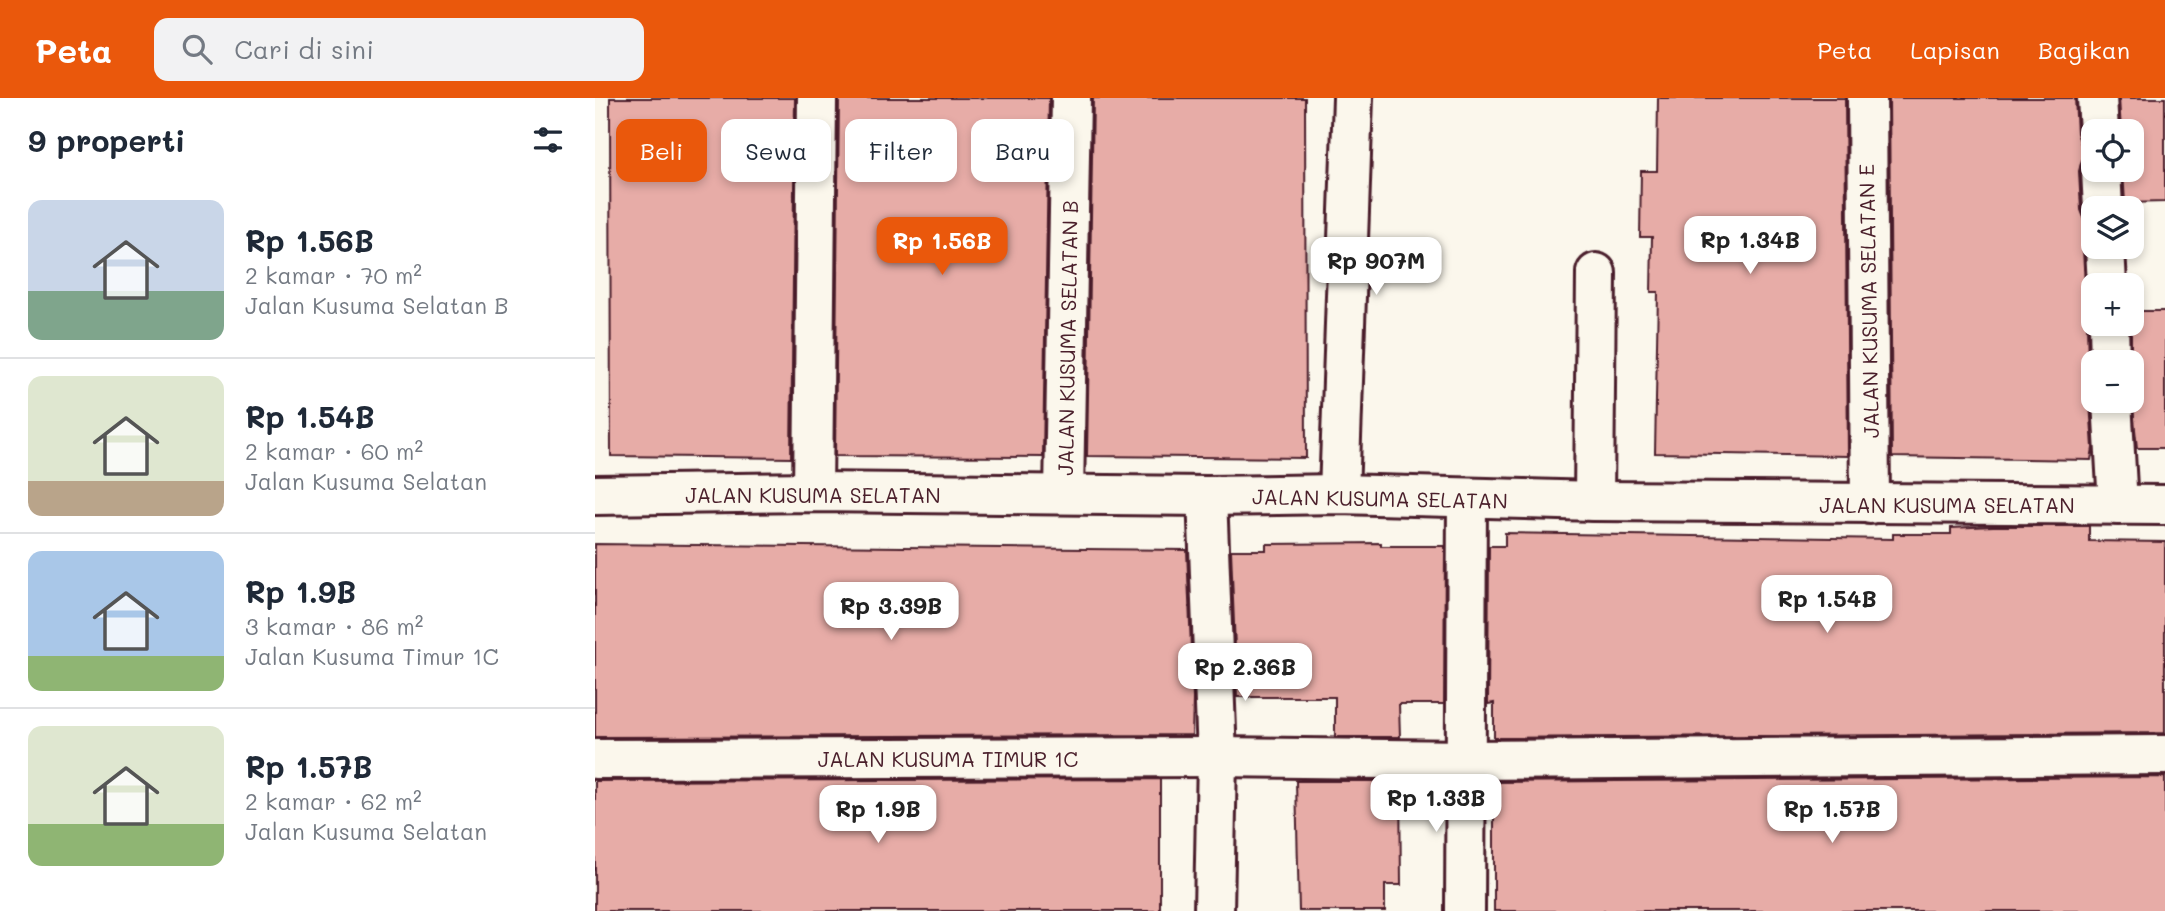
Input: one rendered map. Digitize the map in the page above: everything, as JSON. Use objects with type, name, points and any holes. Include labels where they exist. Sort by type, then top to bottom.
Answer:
[{"type":"street","points":[[813,492],[817,98]]},
{"type":"street","name":"JALAN KUSUMA SELATAN B","points":[[1064,494],[1071,98]]},
{"type":"street","points":[[1339,494],[1353,98]]},
{"type":"street","name":"JALAN KUSUMA SELATAN E","points":[[1867,98],[1870,504]]},
{"type":"street","points":[[2097,98],[2098,119]]},
{"type":"street","points":[[1594,501],[1596,273]]},
{"type":"street","points":[[2113,413],[2117,505]]},
{"type":"street","name":"JALAN KUSUMA SELATAN","points":[[595,495],[813,492],[1207,496],[1339,494],[1594,501],[2165,505]]},
{"type":"street","points":[[1207,496],[1217,757],[1214,911]]},
{"type":"street","points":[[1465,911],[1467,498]]},
{"type":"street","name":"JALAN KUSUMA TIMUR 1C","points":[[595,759],[1217,757],[1467,760],[2165,755]]},
{"type":"building","points":[[610,98],[795,98],[795,119],[721,119],[721,182],[794,182],[791,458],[611,456]]},
{"type":"building","points":[[839,98],[1049,98],[1049,119],[971,119],[971,182],[1048,182],[1043,457],[835,456]]},
{"type":"building","points":[[1093,98],[1305,98],[1306,458],[1087,456]]},
{"type":"building","points":[[1658,98],[1845,98],[1848,456],[1655,453],[1658,292],[1651,292],[1652,237],[1640,237],[1641,171],[1657,171]]},
{"type":"building","points":[[1889,98],[2075,98],[2077,133],[2081,144],[2081,259],[2084,259],[2084,273],[2081,273],[2081,336],[2087,336],[2088,350],[2081,350],[2081,413],[2091,413],[2091,460],[1892,457]]},
{"type":"building","points":[[2119,98],[2165,98],[2165,202],[2144,203],[2144,196],[2125,196],[2124,182],[2144,182],[2144,119],[2120,119]]},
{"type":"building","points":[[2144,311],[2165,311],[2165,448],[2137,448],[2133,413],[2144,413],[2144,350],[2131,350],[2131,336],[2144,336]]},
{"type":"building","points":[[2089,526],[2089,541],[2165,542],[2165,733],[1494,738],[1494,703],[1488,704],[1489,546],[1505,546],[1505,533],[1893,539],[1893,534],[1951,534],[1951,528]]},
{"type":"building","points":[[1381,543],[1381,546],[1445,546],[1444,704],[1399,704],[1400,737],[1335,737],[1335,697],[1237,697],[1231,550],[1266,550],[1266,544]]},
{"type":"building","points":[[595,544],[1187,550],[1192,735],[595,737]]},
{"type":"building","points":[[2165,777],[2165,911],[1494,911],[1494,782]]},
{"type":"building","points":[[1160,779],[1160,911],[595,911],[595,781]]},
{"type":"building","points":[[1296,781],[1400,781],[1401,885],[1385,885],[1385,911],[1299,911]]}]
